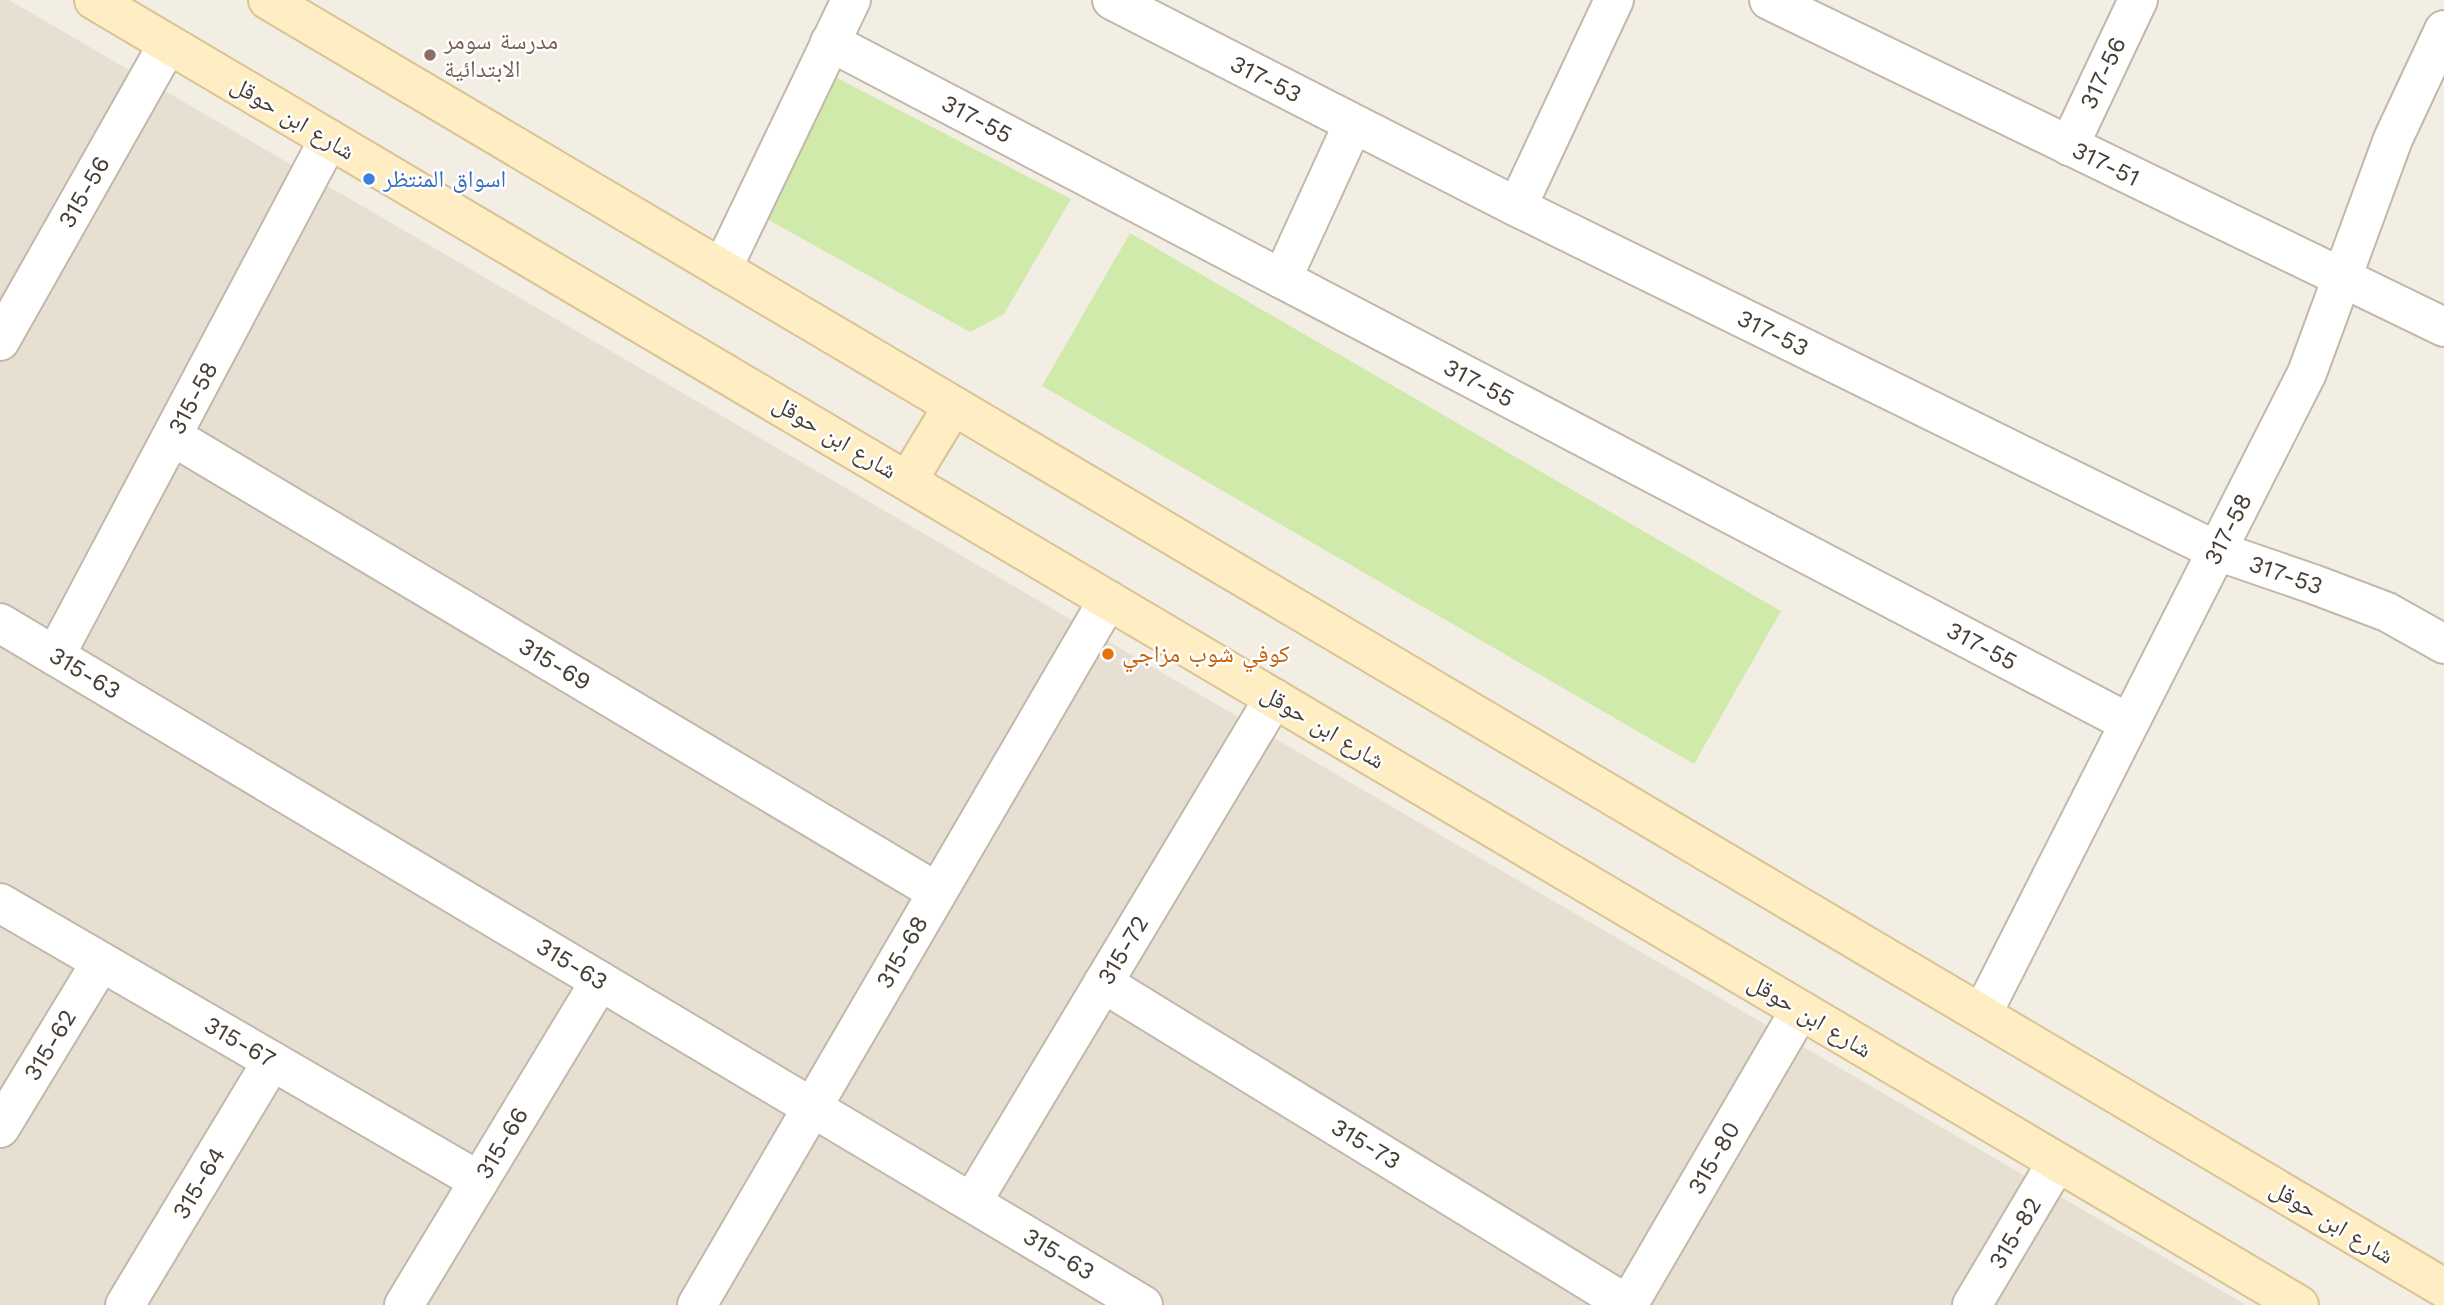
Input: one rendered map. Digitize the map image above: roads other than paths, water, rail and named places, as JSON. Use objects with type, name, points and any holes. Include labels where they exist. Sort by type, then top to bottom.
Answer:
[{"type":"street","name":"شارع ابن حوقل","points":[[94,0],[2299,1305]]},
{"type":"street","name":"شارع ابن حوقل","points":[[268,0],[2444,1288]]},
{"type":"street","points":[[722,269],[851,0]]},
{"type":"street","name":"317-53","points":[[1112,0],[1517,207],[2217,551],[2387,612],[2444,644]]},
{"type":"street","points":[[1517,207],[1614,0]]},
{"type":"street","name":"317-56","points":[[2069,146],[2138,0]]},
{"type":"street","name":"317-51","points":[[1792,5],[2069,146],[2444,327]]},
{"type":"street","name":"317-58","points":[[1982,1014],[2307,373],[2393,139],[2444,30]]},
{"type":"street","name":"317-55","points":[[830,42],[2129,723]]},
{"type":"street","name":"315-56","points":[[4,324],[168,44]]},
{"type":"street","points":[[1282,279],[1353,124]]},
{"type":"street","name":"315-58","points":[[55,656],[329,139]]},
{"type":"street","points":[[908,480],[953,406]]},
{"type":"street","name":"315-69","points":[[172,436],[937,892]]},
{"type":"street","name":"315-68","points":[[700,1304],[1108,600]]},
{"type":"street","name":"315-63","points":[[0,623],[1143,1305]]},
{"type":"street","name":"315-72","points":[[972,1202],[1274,698]]},
{"type":"street","name":"315-67","points":[[0,904],[479,1181]]},
{"type":"street","name":"315-62","points":[[0,1128],[101,962]]},
{"type":"street","name":"315-66","points":[[404,1305],[600,981]]},
{"type":"street","name":"315-73","points":[[1103,983],[1628,1305]]},
{"type":"street","name":"315-80","points":[[1628,1305],[1800,1010]]},
{"type":"street","name":"315-64","points":[[125,1305],[272,1061]]},
{"type":"street","name":"315-82","points":[[1972,1305],[2057,1162]]},
{"type":"place","name":"مدرسة سومر الابتدائية","points":[[430,55]]},
{"type":"place","name":"اسواق المنتظر","points":[[369,179]]},
{"type":"place","name":"كوفي شوب مزاجي","points":[[1108,654]]}]
